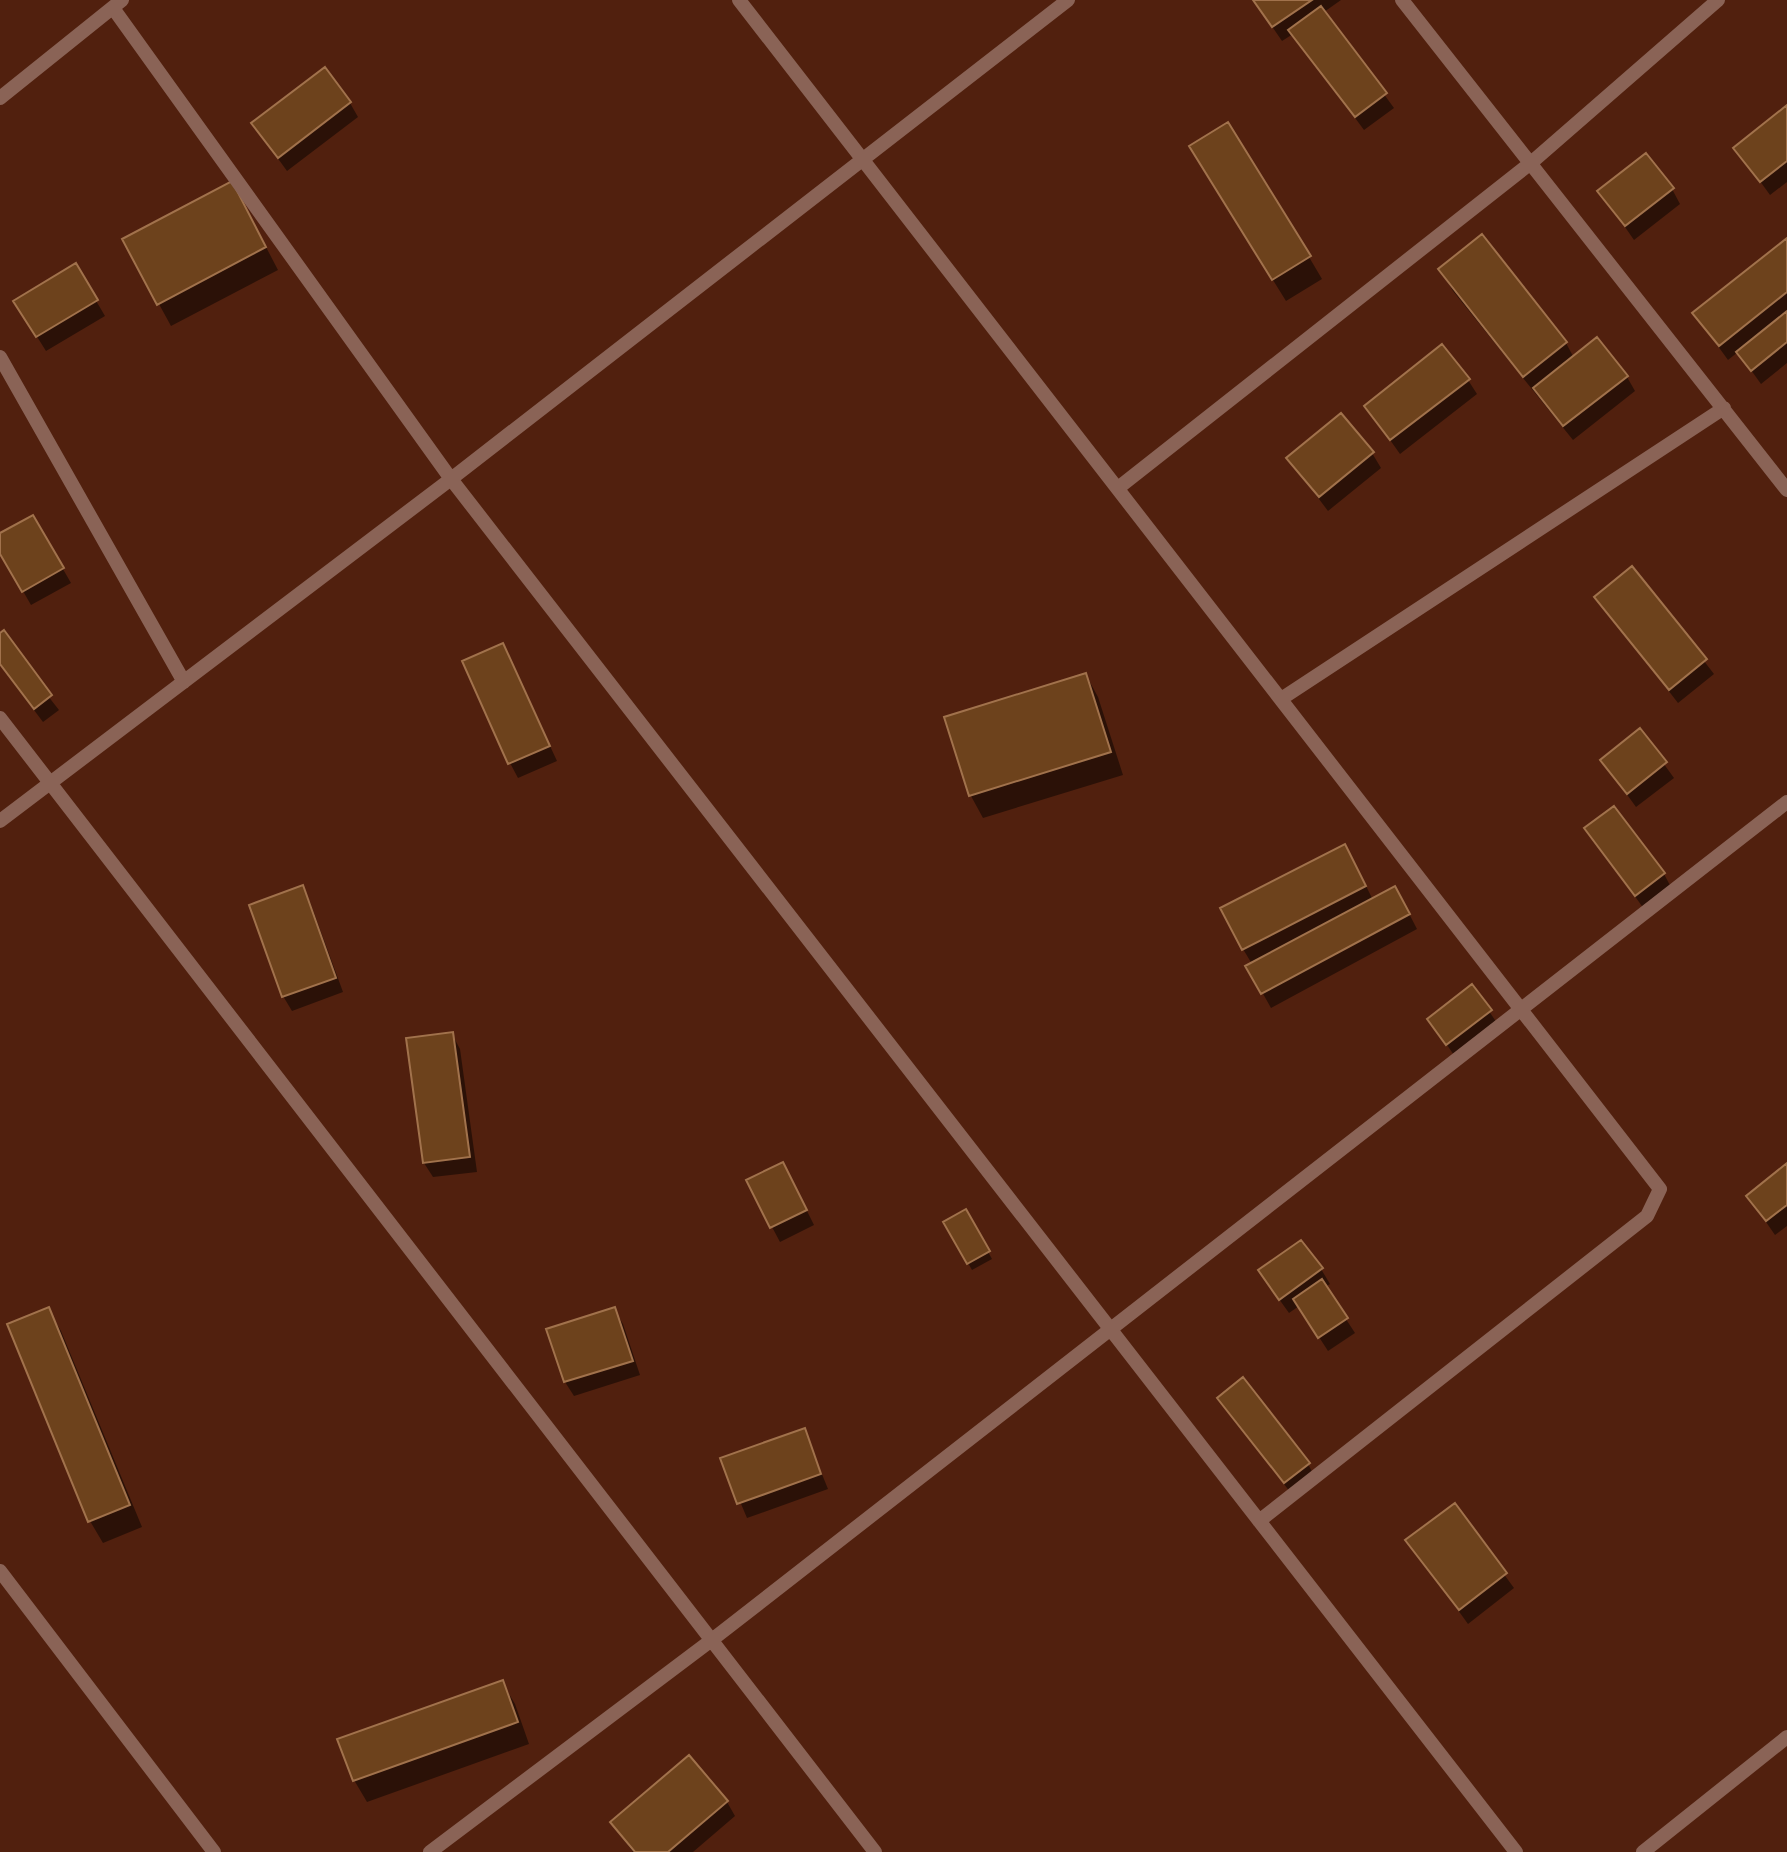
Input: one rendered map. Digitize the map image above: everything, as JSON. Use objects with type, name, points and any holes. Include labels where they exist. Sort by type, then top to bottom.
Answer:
[{"type":"street","points":[[739,0],[1660,1189],[1647,1216],[1259,1521]]},
{"type":"street","points":[[0,821],[451,479],[1068,0]]},
{"type":"street","points":[[1402,0],[1532,162],[1787,490]]},
{"type":"street","points":[[1118,488],[1532,162],[1718,0]]},
{"type":"street","points":[[0,99],[118,4],[451,479],[1516,1852]]},
{"type":"street","points":[[0,357],[184,682]]},
{"type":"street","points":[[1281,699],[1724,408]]},
{"type":"street","points":[[0,718],[875,1852]]},
{"type":"street","points":[[430,1852],[713,1639],[1787,802]]},
{"type":"street","points":[[0,1571],[214,1852]]},
{"type":"street","points":[[1643,1852],[1787,1737]]},
{"type":"building","points":[[1253,0],[1312,0],[1272,27]]},
{"type":"building","points":[[1321,6],[1387,93],[1355,117],[1288,30]]},
{"type":"building","points":[[325,67],[351,102],[278,158],[251,123]]},
{"type":"building","points":[[1787,105],[1787,161],[1760,182],[1733,148]]},
{"type":"building","points":[[1228,122],[1311,256],[1272,280],[1189,146]]},
{"type":"building","points":[[1646,153],[1674,188],[1625,226],[1597,191]]},
{"type":"building","points":[[232,181],[266,247],[157,305],[122,239]]},
{"type":"building","points":[[1482,234],[1567,342],[1523,377],[1438,269]]},
{"type":"building","points":[[1787,238],[1787,292],[1719,346],[1692,313]]},
{"type":"building","points":[[76,263],[98,300],[36,337],[13,301]]},
{"type":"building","points":[[1787,311],[1787,342],[1751,371],[1736,352]]},
{"type":"building","points":[[1597,337],[1628,376],[1563,426],[1533,388]]},
{"type":"building","points":[[1442,344],[1470,379],[1390,440],[1364,406]]},
{"type":"building","points":[[1341,413],[1374,452],[1319,497],[1286,458]]},
{"type":"building","points":[[33,515],[64,568],[22,592],[0,554],[0,533]]},
{"type":"building","points":[[1632,566],[1707,659],[1669,690],[1594,597]]},
{"type":"building","points":[[4,630],[52,695],[34,709],[0,664],[0,633]]},
{"type":"building","points":[[503,643],[550,746],[508,764],[462,661]]},
{"type":"building","points":[[1086,673],[1111,752],[969,796],[944,717]]},
{"type":"building","points":[[1640,728],[1667,762],[1627,794],[1600,760]]},
{"type":"building","points":[[1614,806],[1665,873],[1635,896],[1584,828]]},
{"type":"building","points":[[1345,844],[1366,886],[1242,950],[1220,908]]},
{"type":"building","points":[[303,885],[336,978],[282,997],[249,905]]},
{"type":"building","points":[[1395,886],[1410,914],[1261,994],[1245,966]]},
{"type":"building","points":[[1472,984],[1492,1010],[1446,1045],[1427,1019]]},
{"type":"building","points":[[453,1032],[470,1157],[423,1163],[406,1038]]},
{"type":"building","points":[[783,1162],[807,1210],[770,1228],[746,1180]]},
{"type":"building","points":[[1787,1163],[1787,1205],[1766,1221],[1746,1196]]},
{"type":"building","points":[[966,1209],[990,1251],[967,1264],[943,1222]]},
{"type":"building","points":[[1301,1240],[1323,1268],[1279,1300],[1258,1270]]},
{"type":"building","points":[[1322,1279],[1348,1318],[1318,1338],[1293,1299]]},
{"type":"building","points":[[49,1307],[130,1505],[88,1522],[7,1324]]},
{"type":"building","points":[[615,1307],[633,1361],[564,1382],[546,1329]]},
{"type":"building","points":[[1243,1377],[1310,1463],[1284,1483],[1217,1398]]},
{"type":"building","points":[[805,1428],[821,1474],[737,1504],[720,1458]]},
{"type":"building","points":[[1455,1503],[1507,1573],[1459,1610],[1405,1540]]},
{"type":"building","points":[[503,1680],[518,1722],[353,1781],[337,1739]]},
{"type":"building","points":[[689,1755],[728,1801],[668,1852],[635,1852],[610,1822]]}]
